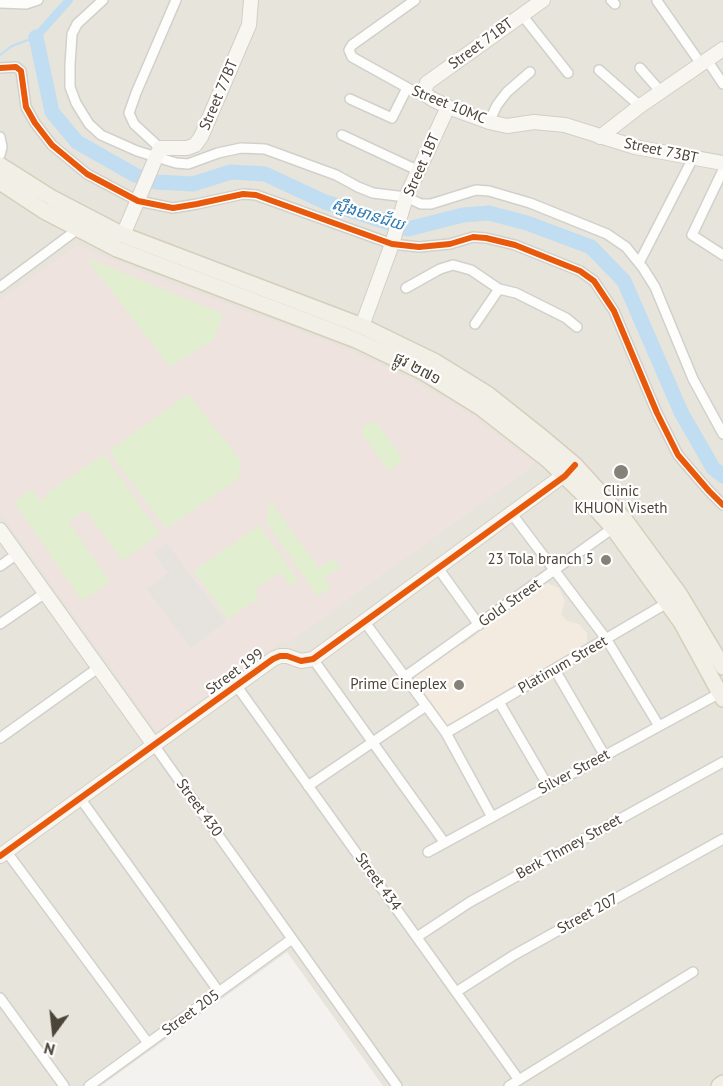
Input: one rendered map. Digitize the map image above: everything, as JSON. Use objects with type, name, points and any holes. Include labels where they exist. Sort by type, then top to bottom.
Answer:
[{"type":"main road","name":"ផ្លូវ ២៧១","points":[[0,165],[117,249],[305,319],[397,358],[480,407],[528,443],[570,470],[613,528],[674,599],[718,645],[723,667]]},
{"type":"main road","name":"ផ្លូវ ២៧១","points":[[0,182],[44,211],[123,236],[362,326],[404,345],[465,380],[530,427],[570,470],[625,520],[674,599],[722,696]]},
{"type":"main road","points":[[718,1086],[723,1083]]},
{"type":"street","points":[[0,3],[26,4],[38,0]]},
{"type":"street","points":[[103,0],[77,24],[72,34],[70,87],[76,103],[89,124],[101,135],[137,151],[157,154],[176,163],[188,164],[218,153],[241,148],[265,149],[315,167],[374,193],[421,204],[431,204],[476,190],[489,191],[530,203],[607,234],[626,248],[655,287],[693,379],[723,434]]},
{"type":"street","points":[[157,154],[134,124],[129,113],[176,0]]},
{"type":"street","name":"Street 77BT","points":[[157,154],[195,145],[201,137],[249,25],[251,0]]},
{"type":"street","name":"Street 71BT","points":[[424,93],[427,83],[543,0]]},
{"type":"street","name":"Street 10MC","points":[[412,1],[352,45],[349,50],[352,57],[407,88],[424,93],[448,107],[489,122],[507,126],[534,122],[565,125],[600,137]]},
{"type":"street","points":[[657,1],[723,84]]},
{"type":"street","points":[[522,15],[568,73]]},
{"type":"street","points":[[600,137],[640,106],[723,49]]},
{"type":"street","points":[[0,68],[16,67],[21,71],[26,107],[52,145],[87,174],[139,198],[173,208],[243,194],[256,195],[393,242],[419,248],[450,244],[473,237],[486,238],[515,245],[580,271],[594,281],[614,311],[657,414],[678,455],[723,505]]},
{"type":"street","points":[[640,68],[661,92]]},
{"type":"street","points":[[599,69],[640,106]]},
{"type":"street","points":[[489,122],[497,105],[507,92],[530,72]]},
{"type":"street","points":[[350,99],[392,118],[407,88]]},
{"type":"street","name":"Street 1BT","points":[[362,326],[417,170],[448,107]]},
{"type":"street","points":[[342,135],[417,170]]},
{"type":"street","points":[[0,137],[0,154]]},
{"type":"street","name":"Street 73BT","points":[[600,137],[635,147],[723,163]]},
{"type":"street","points":[[123,236],[157,154]]},
{"type":"street","points":[[639,263],[693,158]]},
{"type":"street","points":[[723,170],[692,235],[723,255]]},
{"type":"street","points":[[0,287],[81,223]]},
{"type":"street","points":[[406,288],[440,269],[453,265],[471,270],[499,289],[516,293],[566,318],[577,327]]},
{"type":"street","points":[[475,324],[499,289]]},
{"type":"street","points":[[444,842],[313,659],[570,470]]},
{"type":"street","points":[[512,514],[607,640],[659,726]]},
{"type":"street","name":"Gold Street","points":[[406,676],[613,528]]},
{"type":"street","name":"Street 430","points":[[0,530],[398,1086]]},
{"type":"street","points":[[0,566],[17,554]]},
{"type":"street","points":[[438,568],[479,625]]},
{"type":"street","points":[[0,624],[45,593]]},
{"type":"street","name":"Platinum Street","points":[[446,733],[674,599]]},
{"type":"street","points":[[364,621],[446,733],[492,817]]},
{"type":"street","name":"Street 199","points":[[3,854],[280,656],[301,661],[313,659]]},
{"type":"street","points":[[0,738],[98,668]]},
{"type":"street","points":[[555,670],[604,756]]},
{"type":"street","name":"Street 434","points":[[236,686],[519,1080]]},
{"type":"street","name":"Silver Street","points":[[428,852],[659,726],[722,696]]},
{"type":"street","points":[[500,702],[548,786]]},
{"type":"street","points":[[309,786],[426,706]]},
{"type":"street","name":"Berk Thmey Street","points":[[417,937],[470,902],[723,762]]},
{"type":"street","points":[[80,798],[219,992]]},
{"type":"street","name":"Street 207","points":[[456,992],[514,955],[723,839]]},
{"type":"street","points":[[3,854],[148,1043]]},
{"type":"street","name":"Street 205","points":[[89,1086],[292,939]]},
{"type":"street","points":[[509,1086],[693,972]]},
{"type":"street","points":[[0,998],[64,1086]]},
{"type":"shaded area","points":[[0,0],[723,0],[723,1086],[383,1086],[287,952],[101,1086],[0,1086]]},
{"type":"shaded area","points":[[77,245],[173,284],[350,350],[415,381],[470,414],[536,464],[288,643],[283,641],[157,732],[0,512],[0,300]]},
{"type":"shaded area","points":[[167,543],[226,622],[191,648],[146,589],[168,573],[153,553]]},
{"type":"shaded area","points":[[547,583],[559,588],[565,602],[561,614],[567,621],[579,624],[587,633],[587,645],[581,655],[564,658],[501,693],[500,697],[451,730],[411,674],[458,644],[464,644],[525,597],[533,585]]},
{"type":"green space","points":[[88,258],[223,314],[214,339],[170,367]]},
{"type":"green space","points":[[188,394],[241,461],[239,478],[166,529],[109,451]]},
{"type":"green space","points":[[371,421],[377,423],[402,457],[400,463],[392,469],[387,469],[361,433],[362,428]]},
{"type":"green space","points":[[104,454],[160,534],[122,561],[86,510],[68,521],[110,582],[82,601],[14,502],[32,489],[41,501],[48,495],[47,493]]},
{"type":"green space","points":[[271,502],[319,568],[333,558],[341,567],[324,578],[331,587],[318,597],[266,522],[268,505]]},
{"type":"green space","points":[[259,525],[298,580],[290,586],[280,572],[254,590],[259,598],[228,619],[194,571]]},
{"type":"waterway","points":[[36,37],[69,0]]},
{"type":"waterway","points":[[0,55],[12,46],[36,37]]},
{"type":"waterway","name":"ស្ទឹងមានជ័យ","points":[[36,37],[52,112],[77,142],[135,175],[156,182],[193,184],[231,172],[265,174],[325,202],[408,229],[463,215],[489,213],[527,223],[591,247],[624,281],[681,412],[713,468],[723,476]]},
{"type":"cycle path","points":[[0,68],[16,67],[21,71],[26,107],[52,145],[87,174],[138,201],[173,208],[243,194],[256,195],[392,244],[419,247],[450,244],[473,237],[486,238],[515,245],[580,271],[594,281],[614,311],[657,413],[678,455],[723,505]]},
{"type":"cycle path","points":[[0,856],[273,659],[280,656],[301,661],[313,659],[565,476],[575,465]]},
{"type":"place","name":"Clinic KHUON Viseth","points":[[621,472]]},
{"type":"place","name":"23 Tola branch 5","points":[[606,560]]},
{"type":"place","name":"Prime Cineplex","points":[[459,685]]}]
